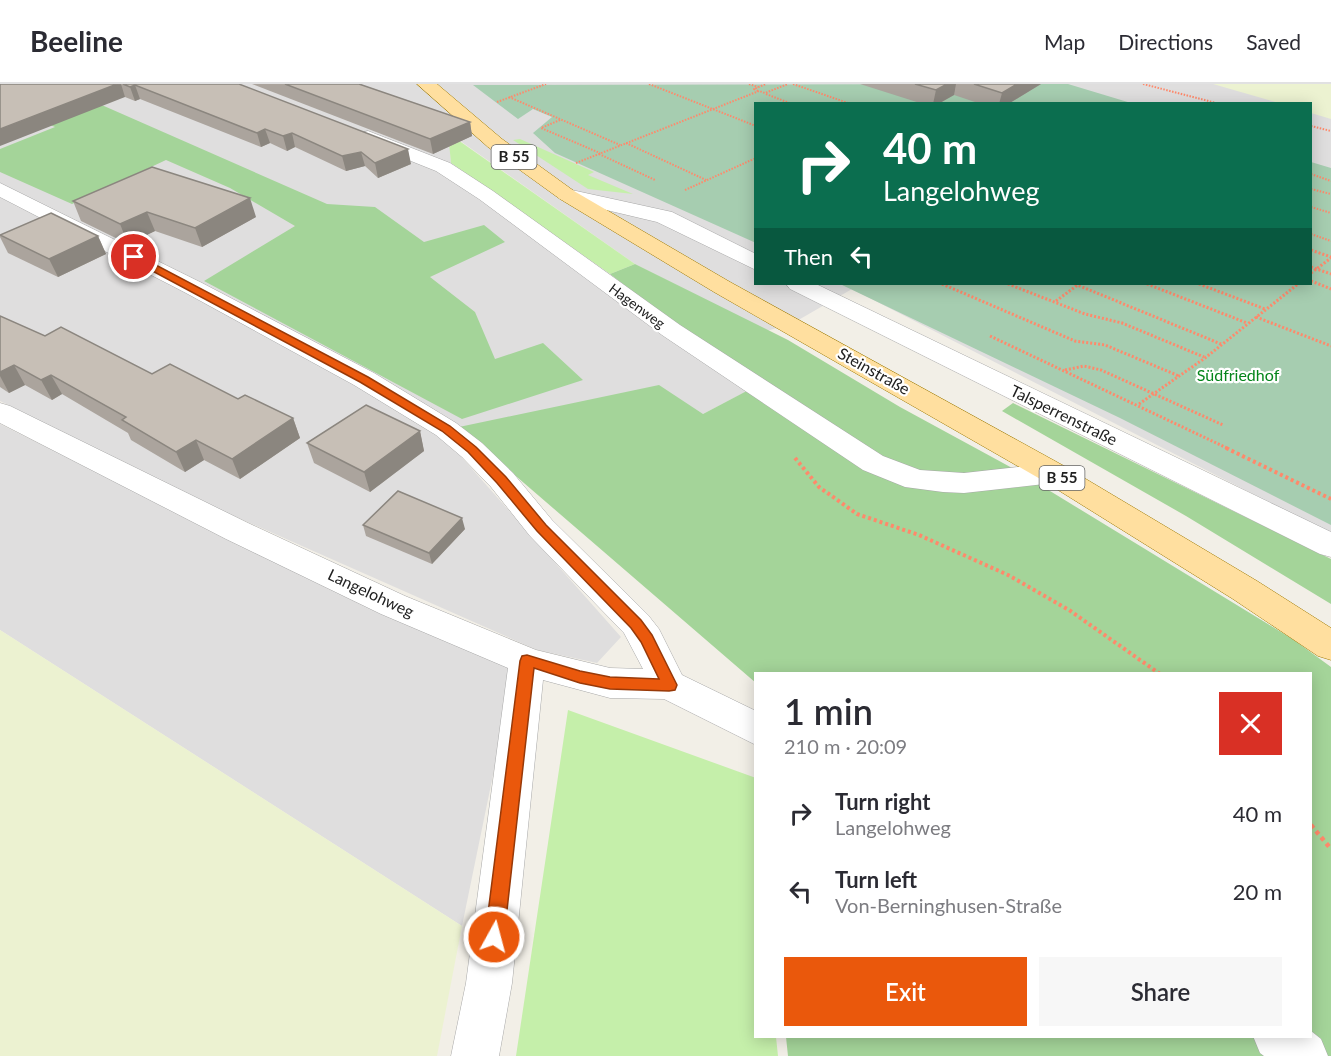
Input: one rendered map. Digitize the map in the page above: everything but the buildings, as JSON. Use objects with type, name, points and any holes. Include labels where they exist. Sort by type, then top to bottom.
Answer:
[{"type":"main road","name":"Steinstraße","points":[[426,84],[495,143],[567,195],[722,287],[1053,473],[1245,590],[1331,646]]},
{"type":"street","name":"Hagenweg","points":[[355,133],[405,151],[452,173],[486,195],[671,330],[873,463],[916,480],[943,482],[964,483],[1053,473]]},
{"type":"street","points":[[0,189],[194,288],[364,379],[446,429],[495,472],[541,528],[636,624],[647,639],[669,685]]},
{"type":"street","points":[[567,195],[664,217],[754,262]]},
{"type":"street","name":"Talsperrenstraße","points":[[800,285],[1331,546]]},
{"type":"street","name":"Langelohweg","points":[[0,412],[237,531],[373,595],[527,661],[580,677],[610,683],[669,685],[754,728]]},
{"type":"street","points":[[475,1056],[489,983],[527,661]]},
{"type":"street","points":[[1280,1038],[1304,1056]]},
{"type":"path","points":[[496,102],[546,84]]},
{"type":"path","points":[[649,84],[754,125]]},
{"type":"path","points":[[749,84],[787,102]]},
{"type":"path","points":[[538,174],[599,154],[714,109],[766,84]]},
{"type":"path","points":[[765,93],[788,84]]},
{"type":"path","points":[[793,84],[845,102]]},
{"type":"path","points":[[1143,84],[1212,102]]},
{"type":"path","points":[[509,98],[621,145]]},
{"type":"path","points":[[561,120],[541,128],[661,182]]},
{"type":"path","points":[[1312,126],[1331,131]]},
{"type":"path","points":[[626,143],[706,180]]},
{"type":"path","points":[[631,208],[661,200],[754,159]]},
{"type":"path","points":[[1312,174],[1331,180]]},
{"type":"path","points":[[1312,189],[1331,195]]},
{"type":"path","points":[[1312,207],[1331,213]]},
{"type":"path","points":[[1312,234],[1331,241]]},
{"type":"path","points":[[1312,250],[1331,258]]},
{"type":"path","points":[[1312,272],[1331,258]]},
{"type":"path","points":[[1312,267],[1331,274]]},
{"type":"path","points":[[1312,281],[1331,289]]},
{"type":"path","points":[[944,285],[1075,341],[1105,345],[1179,376]]},
{"type":"path","points":[[1011,285],[1085,314],[1122,323],[1205,358]]},
{"type":"path","points":[[1055,301],[1077,285]]},
{"type":"path","points":[[1080,285],[1222,344]]},
{"type":"path","points":[[1150,285],[1247,324]]},
{"type":"path","points":[[1202,285],[1266,309]]},
{"type":"path","points":[[1154,393],[1205,358],[1297,285]]},
{"type":"path","points":[[1256,317],[1331,346]]},
{"type":"path","points":[[980,332],[1331,499]]},
{"type":"path","points":[[1064,370],[1089,366],[1154,393],[1223,426]]},
{"type":"path","points":[[792,454],[819,487],[857,514],[919,535],[1008,575],[1069,610],[1157,672]]},
{"type":"path","points":[[1312,826],[1331,849]]},
{"type":"shaded area","points":[[0,84],[1331,84],[1331,534],[852,289],[795,322],[767,331],[635,264],[449,133],[451,163],[610,274],[717,357],[761,384],[703,414],[442,435],[621,637],[597,663],[537,650],[216,508],[0,401]]},
{"type":"shaded area","points":[[0,424],[264,555],[516,663],[462,926],[0,630]]},
{"type":"green space","points":[[1068,84],[1128,102],[754,102],[754,242],[555,153],[533,133],[552,117],[533,109],[518,119],[473,85]]},
{"type":"green space","points":[[1213,84],[1331,84],[1331,119],[1312,113],[1312,102],[1276,102]]},
{"type":"green space","points":[[21,85],[104,106],[327,204],[375,207],[424,242],[484,225],[505,242],[430,277],[475,312],[495,359],[543,343],[583,380],[462,419],[204,281],[295,226],[230,188],[166,160],[72,204],[0,172],[0,149],[55,127],[3,104]]},
{"type":"green space","points":[[448,133],[635,264],[610,274],[451,163]]},
{"type":"green space","points":[[520,139],[594,172],[588,175],[633,194],[588,189],[513,140]]},
{"type":"green space","name":"Südfriedhof","points":[[1312,162],[1331,168],[1331,525],[1120,418],[842,285],[1312,285]]},
{"type":"green space","points":[[635,264],[788,340],[900,407],[1014,469],[1294,640],[1331,667],[1331,1056],[788,1056],[786,1038],[1312,1038],[1312,672],[754,672],[754,681],[459,427],[659,385],[703,414],[760,384],[717,357],[610,274]]},
{"type":"green space","points":[[1013,403],[1331,559],[1331,604],[1186,516],[1002,411]]},
{"type":"green space","points":[[0,630],[462,926],[437,1056],[0,1056]]},
{"type":"green space","points":[[568,710],[754,777],[754,1038],[776,1038],[778,1056],[516,1056]]},
{"type":"route","points":[[134,257],[364,379],[420,411],[446,429],[472,450],[502,480],[541,528],[636,624],[647,639],[669,685],[610,683],[580,677],[527,661],[494,937]]}]
